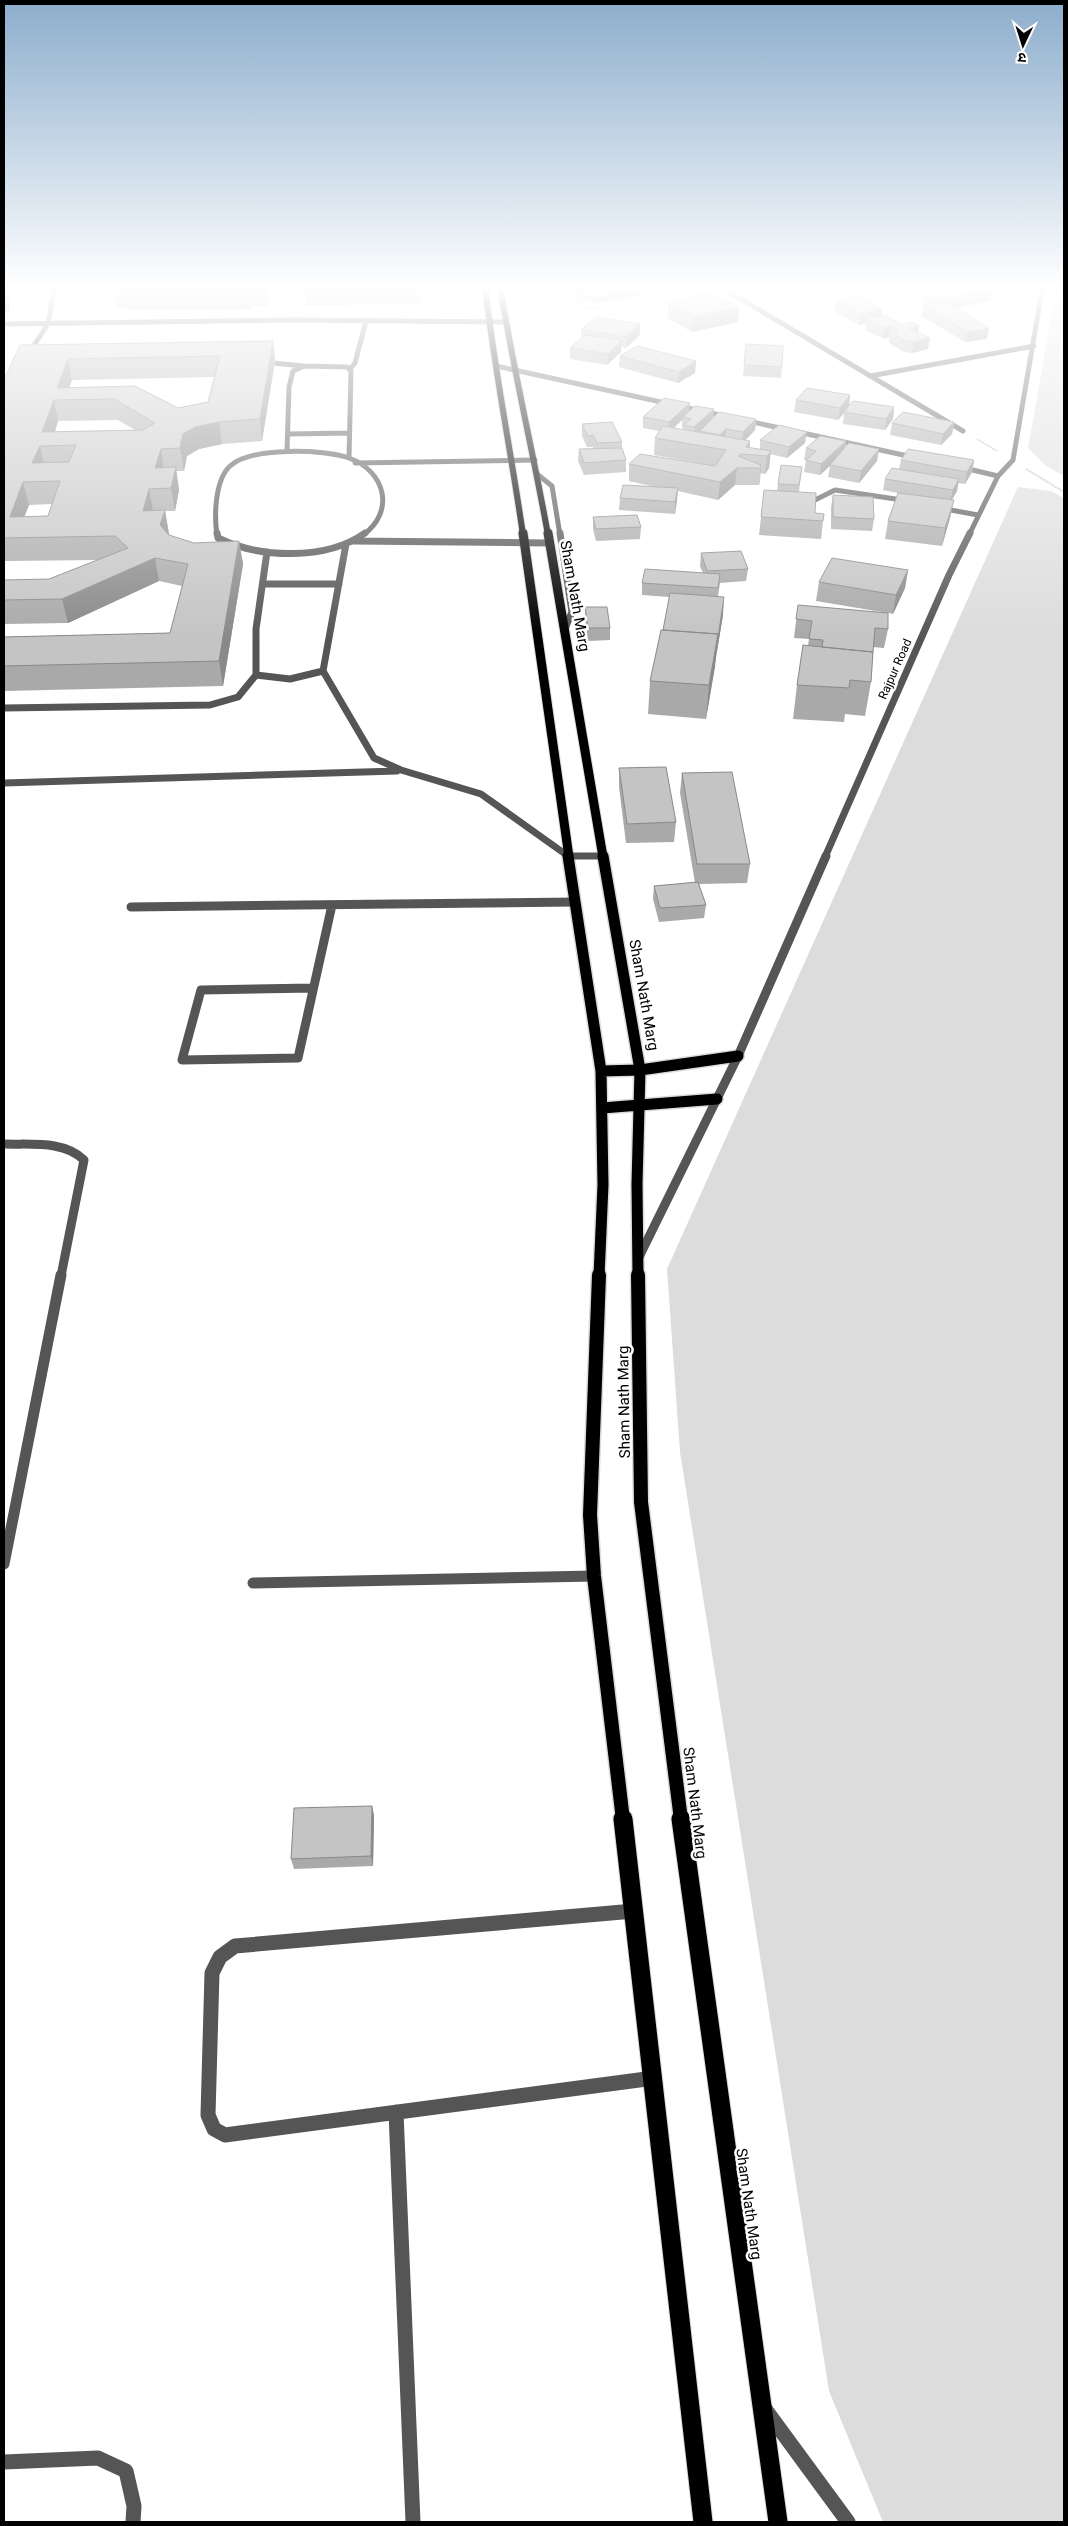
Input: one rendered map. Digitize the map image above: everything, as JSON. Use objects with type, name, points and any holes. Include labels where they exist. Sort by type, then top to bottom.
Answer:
[{"type":"main road","name":"Sham Nath Marg","points":[[502,403],[601,1071],[604,1185],[590,1515],[594,1576],[654,2078],[703,2522]]},
{"type":"main road","name":"Sham Nath Marg","points":[[523,403],[535,460],[640,1070],[638,1259],[641,1502],[681,1819],[778,2522]]},
{"type":"main road","points":[[601,1071],[640,1070],[738,1056]]},
{"type":"main road","points":[[602,1108],[717,1099]]},
{"type":"street","points":[[287,451],[289,403]]},
{"type":"street","points":[[349,403],[349,458]]},
{"type":"street","points":[[671,403],[926,460]]},
{"type":"street","points":[[915,403],[963,432]]},
{"type":"street","name":"Rajpur Road","points":[[638,1259],[738,1056],[945,584],[998,476],[1013,460],[1024,403]]},
{"type":"street","points":[[288,434],[349,433]]},
{"type":"street","points":[[549,543],[350,543],[319,550],[267,552],[231,545],[218,538],[215,520],[222,476],[231,465],[240,460],[266,454],[287,451],[349,458],[382,486],[386,500],[383,513],[373,525],[350,543],[339,584],[323,671],[374,758],[401,770],[457,785],[481,794],[568,856],[604,856]]},
{"type":"street","points":[[355,463],[535,460]]},
{"type":"street","points":[[953,466],[998,476]]},
{"type":"street","points":[[537,474],[552,486],[554,492],[572,612],[564,631]]},
{"type":"street","points":[[815,500],[835,490],[870,494],[915,503]]},
{"type":"street","points":[[933,506],[978,515]]},
{"type":"street","points":[[4,708],[210,705],[229,702],[243,695],[256,675],[255,655],[267,552]]},
{"type":"street","points":[[263,584],[339,584]]},
{"type":"street","points":[[256,675],[270,679],[288,679],[323,671]]},
{"type":"street","points":[[4,783],[401,770]]},
{"type":"street","points":[[131,907],[575,902]]},
{"type":"street","points":[[314,988],[201,990],[182,1060],[298,1058],[314,988],[332,905]]},
{"type":"street","points":[[4,1144],[66,1148],[78,1152],[84,1160],[4,1564]]},
{"type":"street","points":[[253,1582],[594,1576]]},
{"type":"street","points":[[634,1911],[236,1946],[220,1957],[212,1973],[208,2115],[214,2129],[225,2135],[654,2078]]},
{"type":"street","points":[[396,2112],[413,2522]]},
{"type":"street","points":[[760,2402],[848,2522]]},
{"type":"street","points":[[4,2462],[98,2458],[126,2470],[134,2506],[133,2522]]},
{"type":"shaded area","points":[[1036,403],[1064,403],[1064,476],[1045,465],[1028,448]]},
{"type":"shaded area","points":[[1018,487],[1051,491],[1064,498],[1064,2522],[883,2522],[829,2391],[680,1452],[667,1269]]},
{"type":"building","points":[[4,403],[53,403],[42,432],[143,430],[155,423],[121,403],[168,403],[178,408],[204,403],[263,403],[260,419],[219,422],[195,427],[183,434],[180,448],[161,449],[155,468],[176,467],[171,488],[149,489],[143,511],[165,510],[160,525],[169,535],[194,543],[239,541],[219,661],[4,666],[4,637],[170,633],[188,564],[155,558],[62,599],[4,600],[4,580],[49,579],[128,548],[115,536],[4,538]],"holes":[[[76,445],[69,462],[32,463],[40,446]],[[60,481],[48,516],[10,517],[23,482]]]},
{"type":"building","points":[[659,403],[690,403],[669,422],[643,417]]},
{"type":"building","points":[[812,403],[844,403],[840,408]]},
{"type":"building","points":[[851,403],[894,407],[886,419],[844,412]]},
{"type":"building","points":[[695,406],[714,409],[694,427],[684,425],[691,419],[683,417]]},
{"type":"building","points":[[719,412],[756,419],[743,432],[726,429],[720,435],[700,431]]},
{"type":"building","points":[[903,412],[954,422],[943,434],[892,423]]},
{"type":"building","points":[[612,422],[622,442],[597,443],[593,435],[588,436],[582,424]]},
{"type":"building","points":[[779,425],[807,432],[789,447],[760,440]]},
{"type":"building","points":[[663,426],[750,441],[746,447],[771,451],[767,456],[740,454],[738,456],[761,465],[760,468],[737,468],[720,482],[629,464],[640,454],[715,466],[726,450],[655,438]]},
{"type":"building","points":[[820,436],[846,441],[821,464],[806,460],[816,451],[806,448]]},
{"type":"building","points":[[849,443],[879,449],[861,471],[830,465]]},
{"type":"building","points":[[622,448],[626,460],[584,463],[579,449]]},
{"type":"building","points":[[908,449],[974,460],[967,472],[901,460]]},
{"type":"building","points":[[781,465],[802,467],[799,485],[778,484]]},
{"type":"building","points":[[892,468],[959,479],[953,490],[885,479]]},
{"type":"building","points":[[623,485],[678,488],[675,502],[620,498]]},
{"type":"building","points":[[764,490],[816,493],[815,513],[824,514],[823,521],[761,517]]},
{"type":"building","points":[[898,493],[954,500],[945,528],[888,521]]},
{"type":"building","points":[[833,495],[873,497],[874,519],[833,517]]},
{"type":"building","points":[[637,515],[641,527],[596,529],[593,517]]},
{"type":"building","points":[[741,551],[748,569],[707,571],[701,553]]},
{"type":"building","points":[[832,558],[908,570],[896,595],[819,582]]},
{"type":"building","points":[[645,569],[720,574],[718,588],[642,583]]},
{"type":"building","points":[[670,593],[724,597],[718,638],[718,634],[663,630]]},
{"type":"building","points":[[798,605],[888,613],[888,629],[875,628],[873,652],[822,647],[823,640],[809,639],[812,621],[796,619]]},
{"type":"building","points":[[585,607],[607,607],[610,628],[588,628]]},
{"type":"building","points":[[661,630],[718,634],[709,685],[650,681]]},
{"type":"building","points":[[803,645],[873,652],[871,682],[850,680],[849,688],[797,685]]},
{"type":"building","points":[[666,767],[676,822],[627,824],[619,768]]},
{"type":"building","points":[[732,772],[750,864],[697,864],[682,773]]},
{"type":"building","points":[[698,882],[706,905],[660,908],[654,886]]},
{"type":"building","points":[[372,1806],[371,1856],[291,1859],[294,1808]]}]
